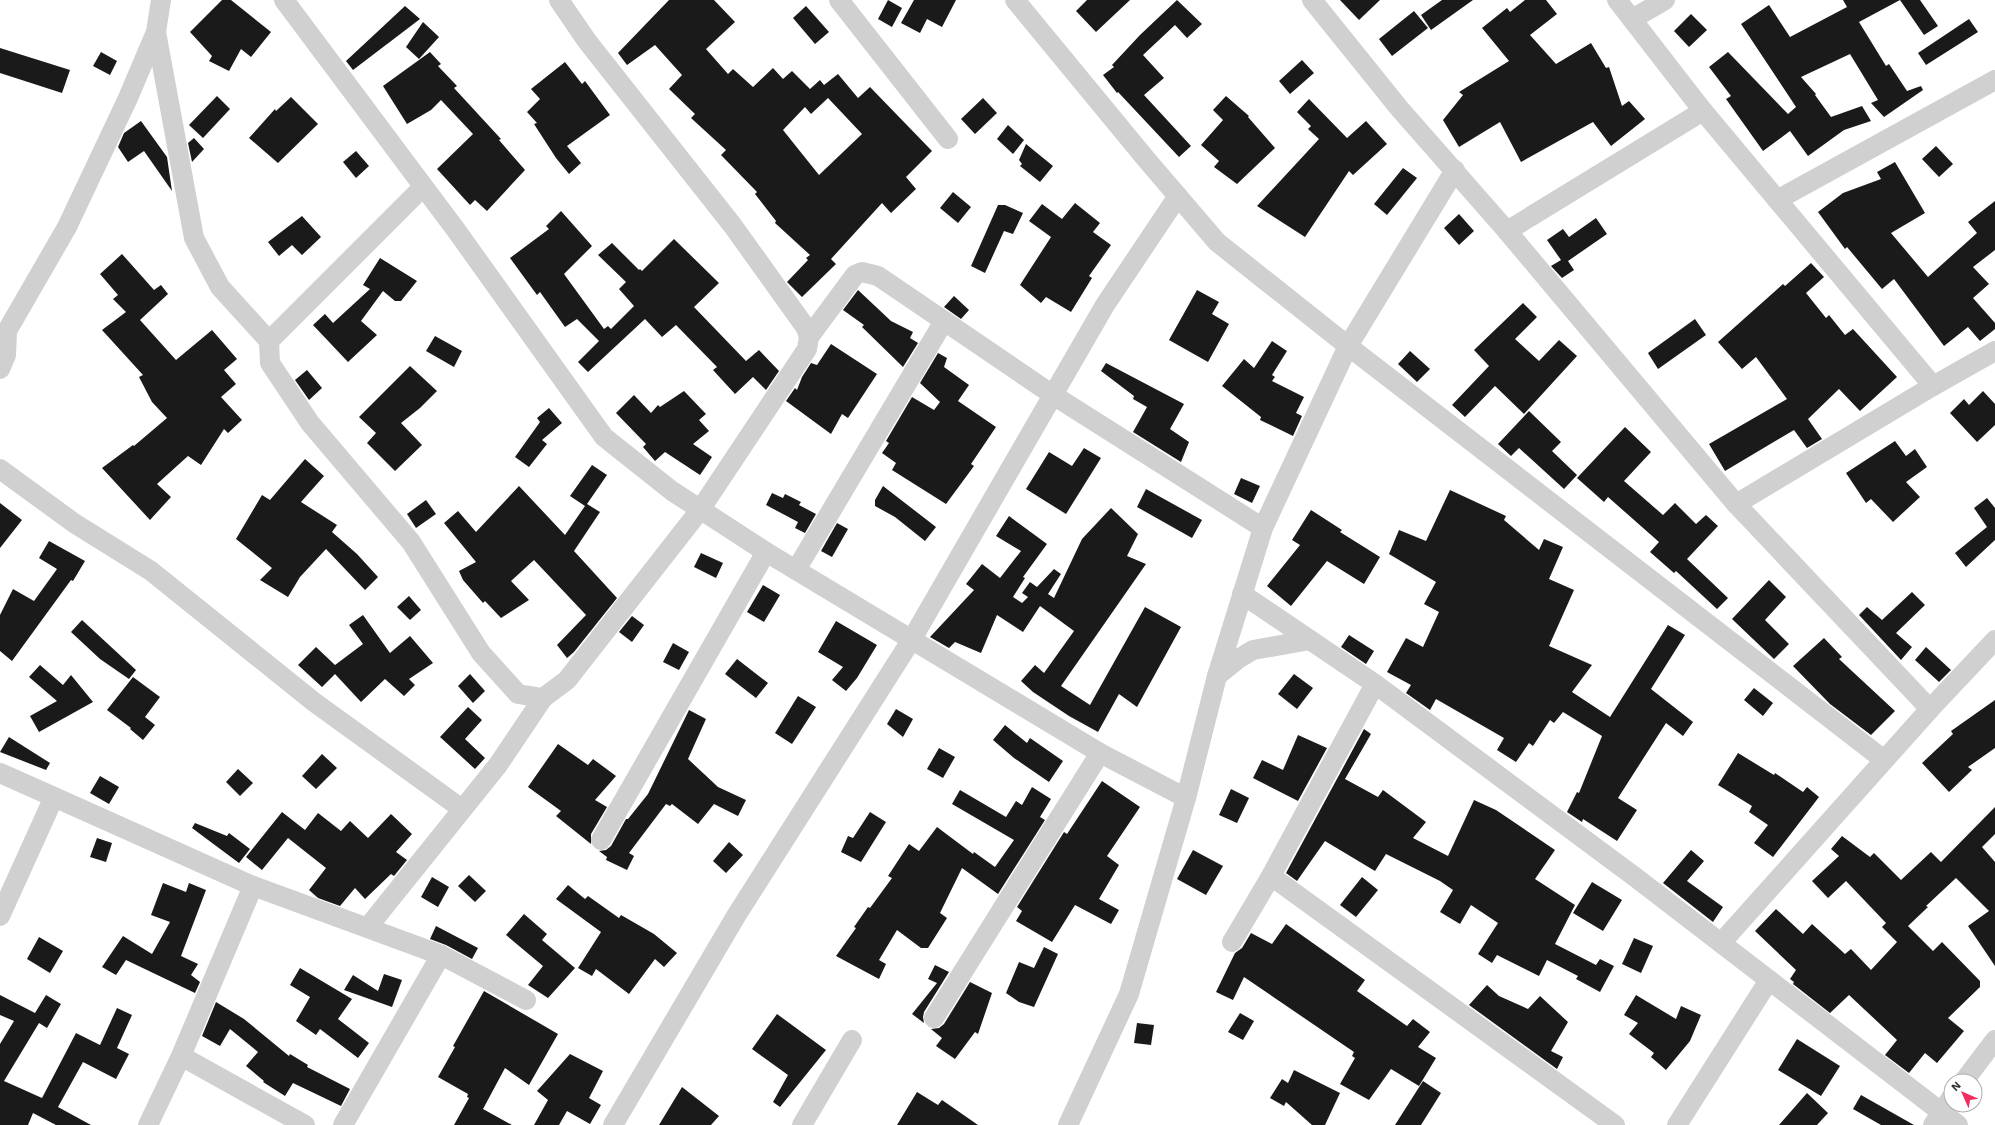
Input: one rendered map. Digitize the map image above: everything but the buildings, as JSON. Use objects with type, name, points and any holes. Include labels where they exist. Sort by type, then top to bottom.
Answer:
[{"type":"street","points":[[0,369],[6,355],[7,331],[67,227],[128,98],[156,32],[161,0]]},
{"type":"street","points":[[284,0],[423,187],[604,437],[672,491],[766,552],[1100,753],[1186,798]]},
{"type":"street","points":[[559,0],[587,41],[733,226],[806,328],[809,337]]},
{"type":"street","points":[[839,0],[948,139]]},
{"type":"street","points":[[1015,0],[1217,242],[1348,346],[1884,760]]},
{"type":"street","points":[[1312,0],[1399,108],[1507,231],[1736,504],[1930,709]]},
{"type":"street","points":[[1617,0],[1703,111],[1933,386]]},
{"type":"street","points":[[1632,18],[1664,0]]},
{"type":"street","points":[[156,32],[194,238],[220,287],[269,341],[270,363],[306,417],[411,542],[481,653],[518,694],[543,698]]},
{"type":"street","points":[[1777,200],[1995,80]]},
{"type":"street","points":[[1507,231],[1703,111]]},
{"type":"street","points":[[1071,1118],[1129,994],[1186,798],[1217,676],[1263,528],[1348,346],[1455,170]]},
{"type":"street","points":[[269,341],[423,187]]},
{"type":"street","points":[[613,1125],[736,916],[912,639],[1105,305],[1178,196]]},
{"type":"street","points":[[368,927],[498,765],[543,698],[567,680],[700,510],[807,349],[809,337],[855,275],[862,272],[878,276],[1053,395],[1263,528]]},
{"type":"street","points":[[796,570],[944,321]]},
{"type":"street","points":[[1736,504],[1933,386],[1995,351]]},
{"type":"street","points":[[0,468],[74,523],[151,571],[314,702],[462,809]]},
{"type":"street","points":[[601,840],[766,552]]},
{"type":"street","points":[[1242,594],[1375,684],[1721,943],[1958,1125]]},
{"type":"street","points":[[1217,676],[1238,659],[1253,650],[1310,640]]},
{"type":"street","points":[[1721,943],[1930,709],[1995,640]]},
{"type":"street","points":[[1232,942],[1271,876],[1375,684]]},
{"type":"street","points":[[934,1018],[1100,753]]},
{"type":"street","points":[[0,773],[253,886],[441,955],[526,1000]]},
{"type":"street","points":[[0,916],[54,797]]},
{"type":"street","points":[[1271,876],[1615,1125]]},
{"type":"street","points":[[148,1125],[181,1056],[253,886]]},
{"type":"street","points":[[343,1125],[441,955]]},
{"type":"street","points":[[1677,1125],[1769,980]]},
{"type":"street","points":[[802,1125],[852,1040]]},
{"type":"street","points":[[1970,1073],[1995,1040]]},
{"type":"street","points":[[181,1056],[305,1125]]}]
